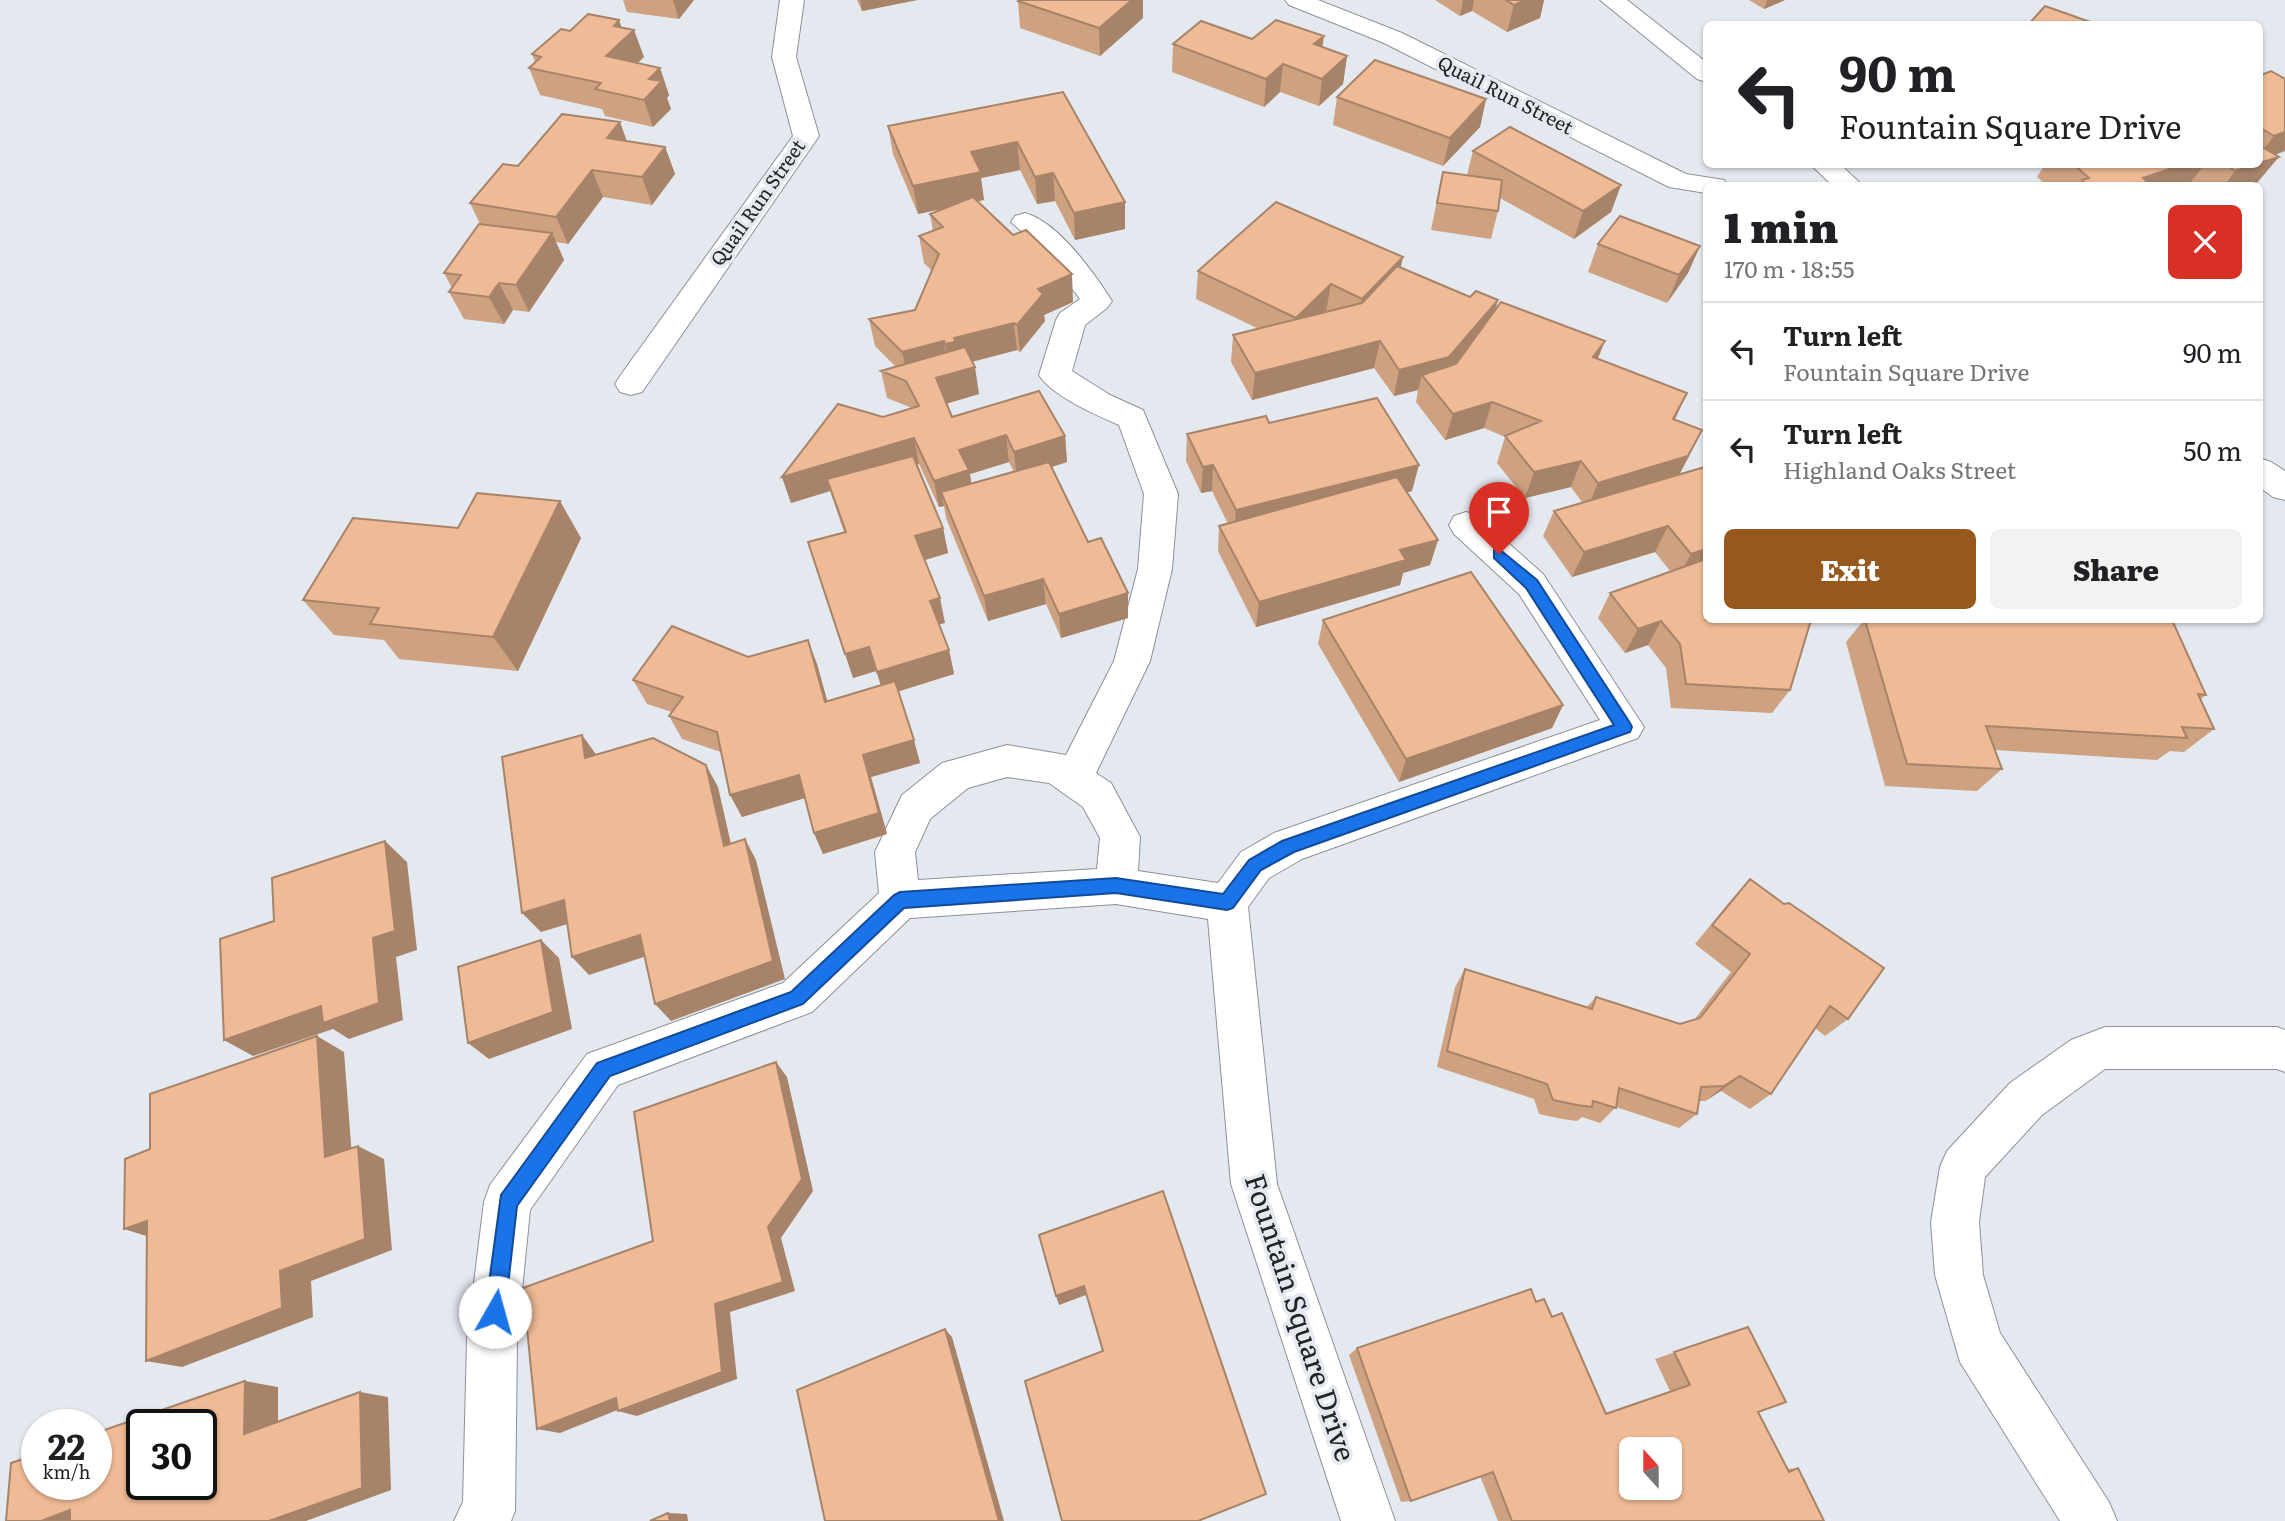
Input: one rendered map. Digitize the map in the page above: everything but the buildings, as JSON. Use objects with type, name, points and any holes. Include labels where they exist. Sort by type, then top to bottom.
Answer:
[{"type":"street","name":"Quail Run Street","points":[[631,384],[806,136],[784,57],[793,0]]},
{"type":"street","name":"Quail Run Street","points":[[1297,0],[1393,38],[1679,181],[1703,184]]},
{"type":"street","points":[[1612,0],[1703,72]]},
{"type":"street","points":[[1828,168],[1845,182]]},
{"type":"street","points":[[1025,222],[1053,244],[1097,301],[1071,320],[1055,374],[1099,402],[1132,418],[1161,494],[1155,569],[1132,660],[1073,779]]},
{"type":"street","points":[[2263,473],[2285,488]]},
{"type":"street","points":[[481,1521],[489,1511],[492,1340],[508,1202],[603,1069],[797,998],[900,900],[1116,886],[1227,902],[1255,865],[1288,846],[1625,727],[1531,584],[1466,525]]},
{"type":"street","points":[[900,900],[895,852],[916,807],[956,775],[1007,761],[1057,768],[1097,795],[1120,837],[1116,886]]},
{"type":"street","name":"Fountain Square Drive","points":[[1227,902],[1254,1184],[1368,1521]]},
{"type":"street","points":[[2090,1521],[1978,1344],[1959,1275],[1955,1222],[1963,1167],[2026,1099],[2087,1055],[2105,1048],[2277,1048],[2285,1051]]},
{"type":"route","points":[[495,1312],[508,1202],[603,1069],[797,998],[900,900],[1116,886],[1227,902],[1255,865],[1288,846],[1625,727],[1531,584],[1499,554]]}]
